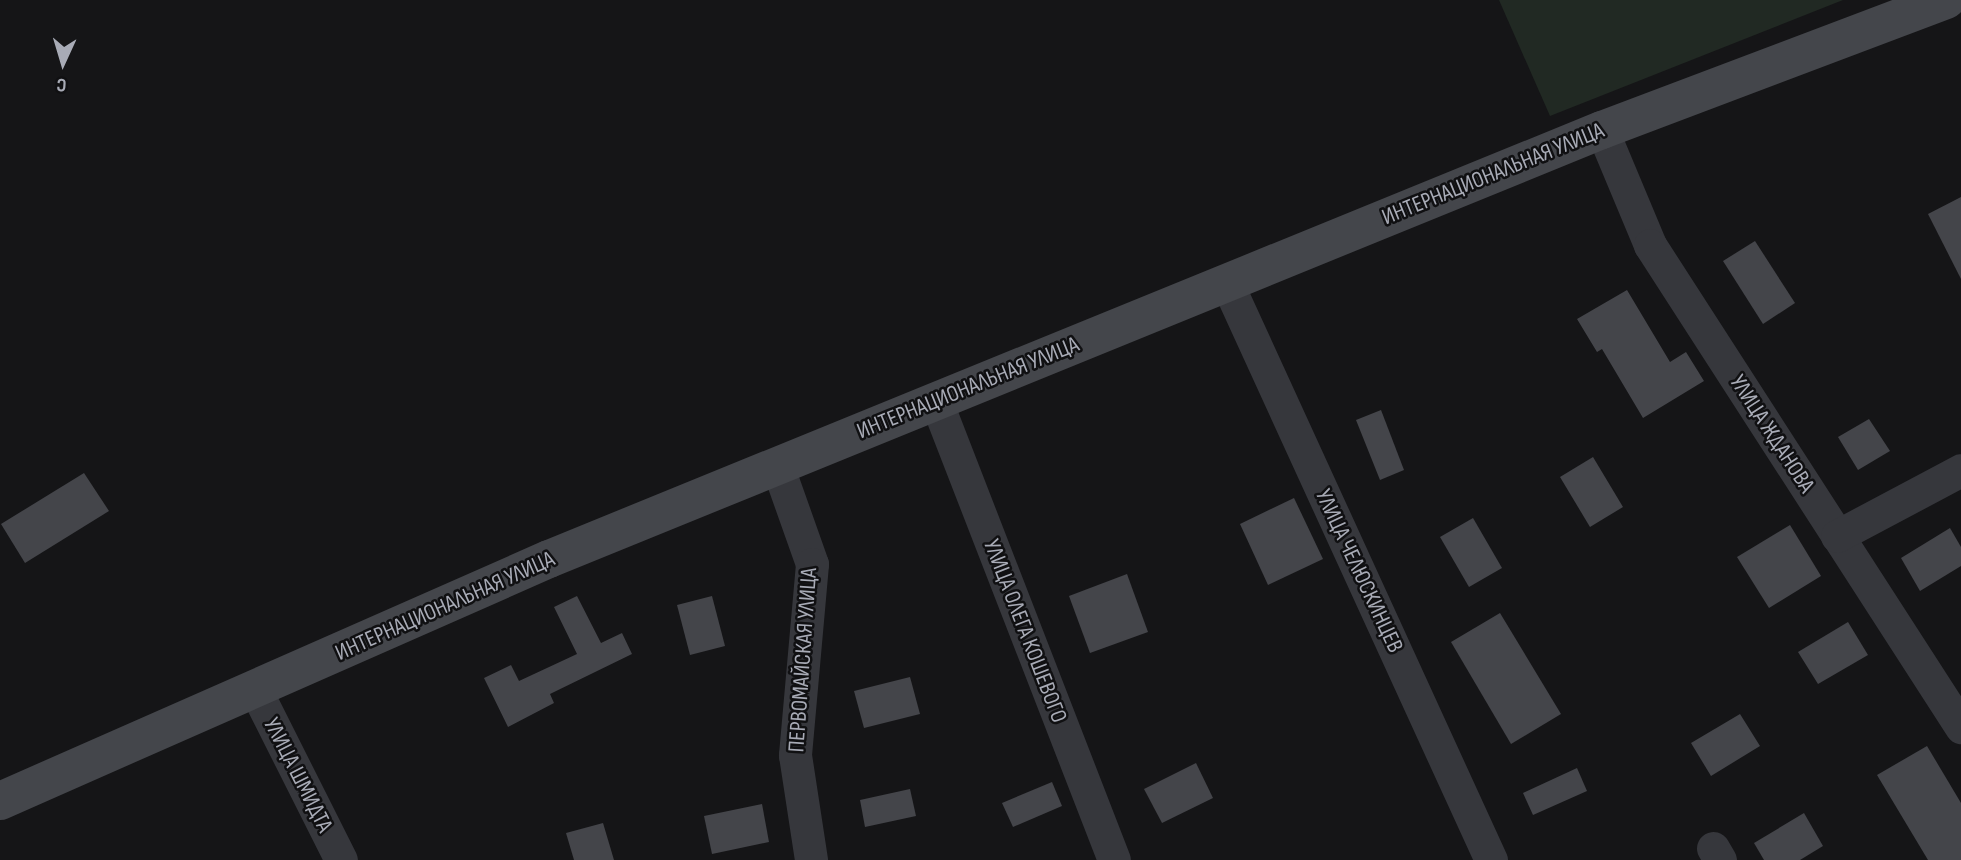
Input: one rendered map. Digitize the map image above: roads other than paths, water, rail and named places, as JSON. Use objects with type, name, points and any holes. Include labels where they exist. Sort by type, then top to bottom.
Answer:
[{"type":"street","name":"ИНТЕРНАЦИОНАЛЬНАЯ УЛИЦА","points":[[0,801],[256,691],[549,559],[777,465],[1602,130],[1946,0]]},
{"type":"street","name":"УЛИЦА ЖДАНОВА","points":[[1602,130],[1650,245],[1961,727]]},
{"type":"street","name":"УЛИЦА ЧЕЛЮСКИНЦЕВ","points":[[1226,281],[1491,860]]},
{"type":"street","name":"УЛИЦА ОЛЕГА КОШЕВОГО","points":[[936,401],[1114,860]]},
{"type":"street","name":"ПЕРВОМАЙСКАЯ УЛИЦА","points":[[777,465],[812,564],[795,755],[811,860]]},
{"type":"street","points":[[1837,536],[1961,470]]},
{"type":"street","name":"УЛИЦА ШМИДТА","points":[[256,691],[341,860]]}]
